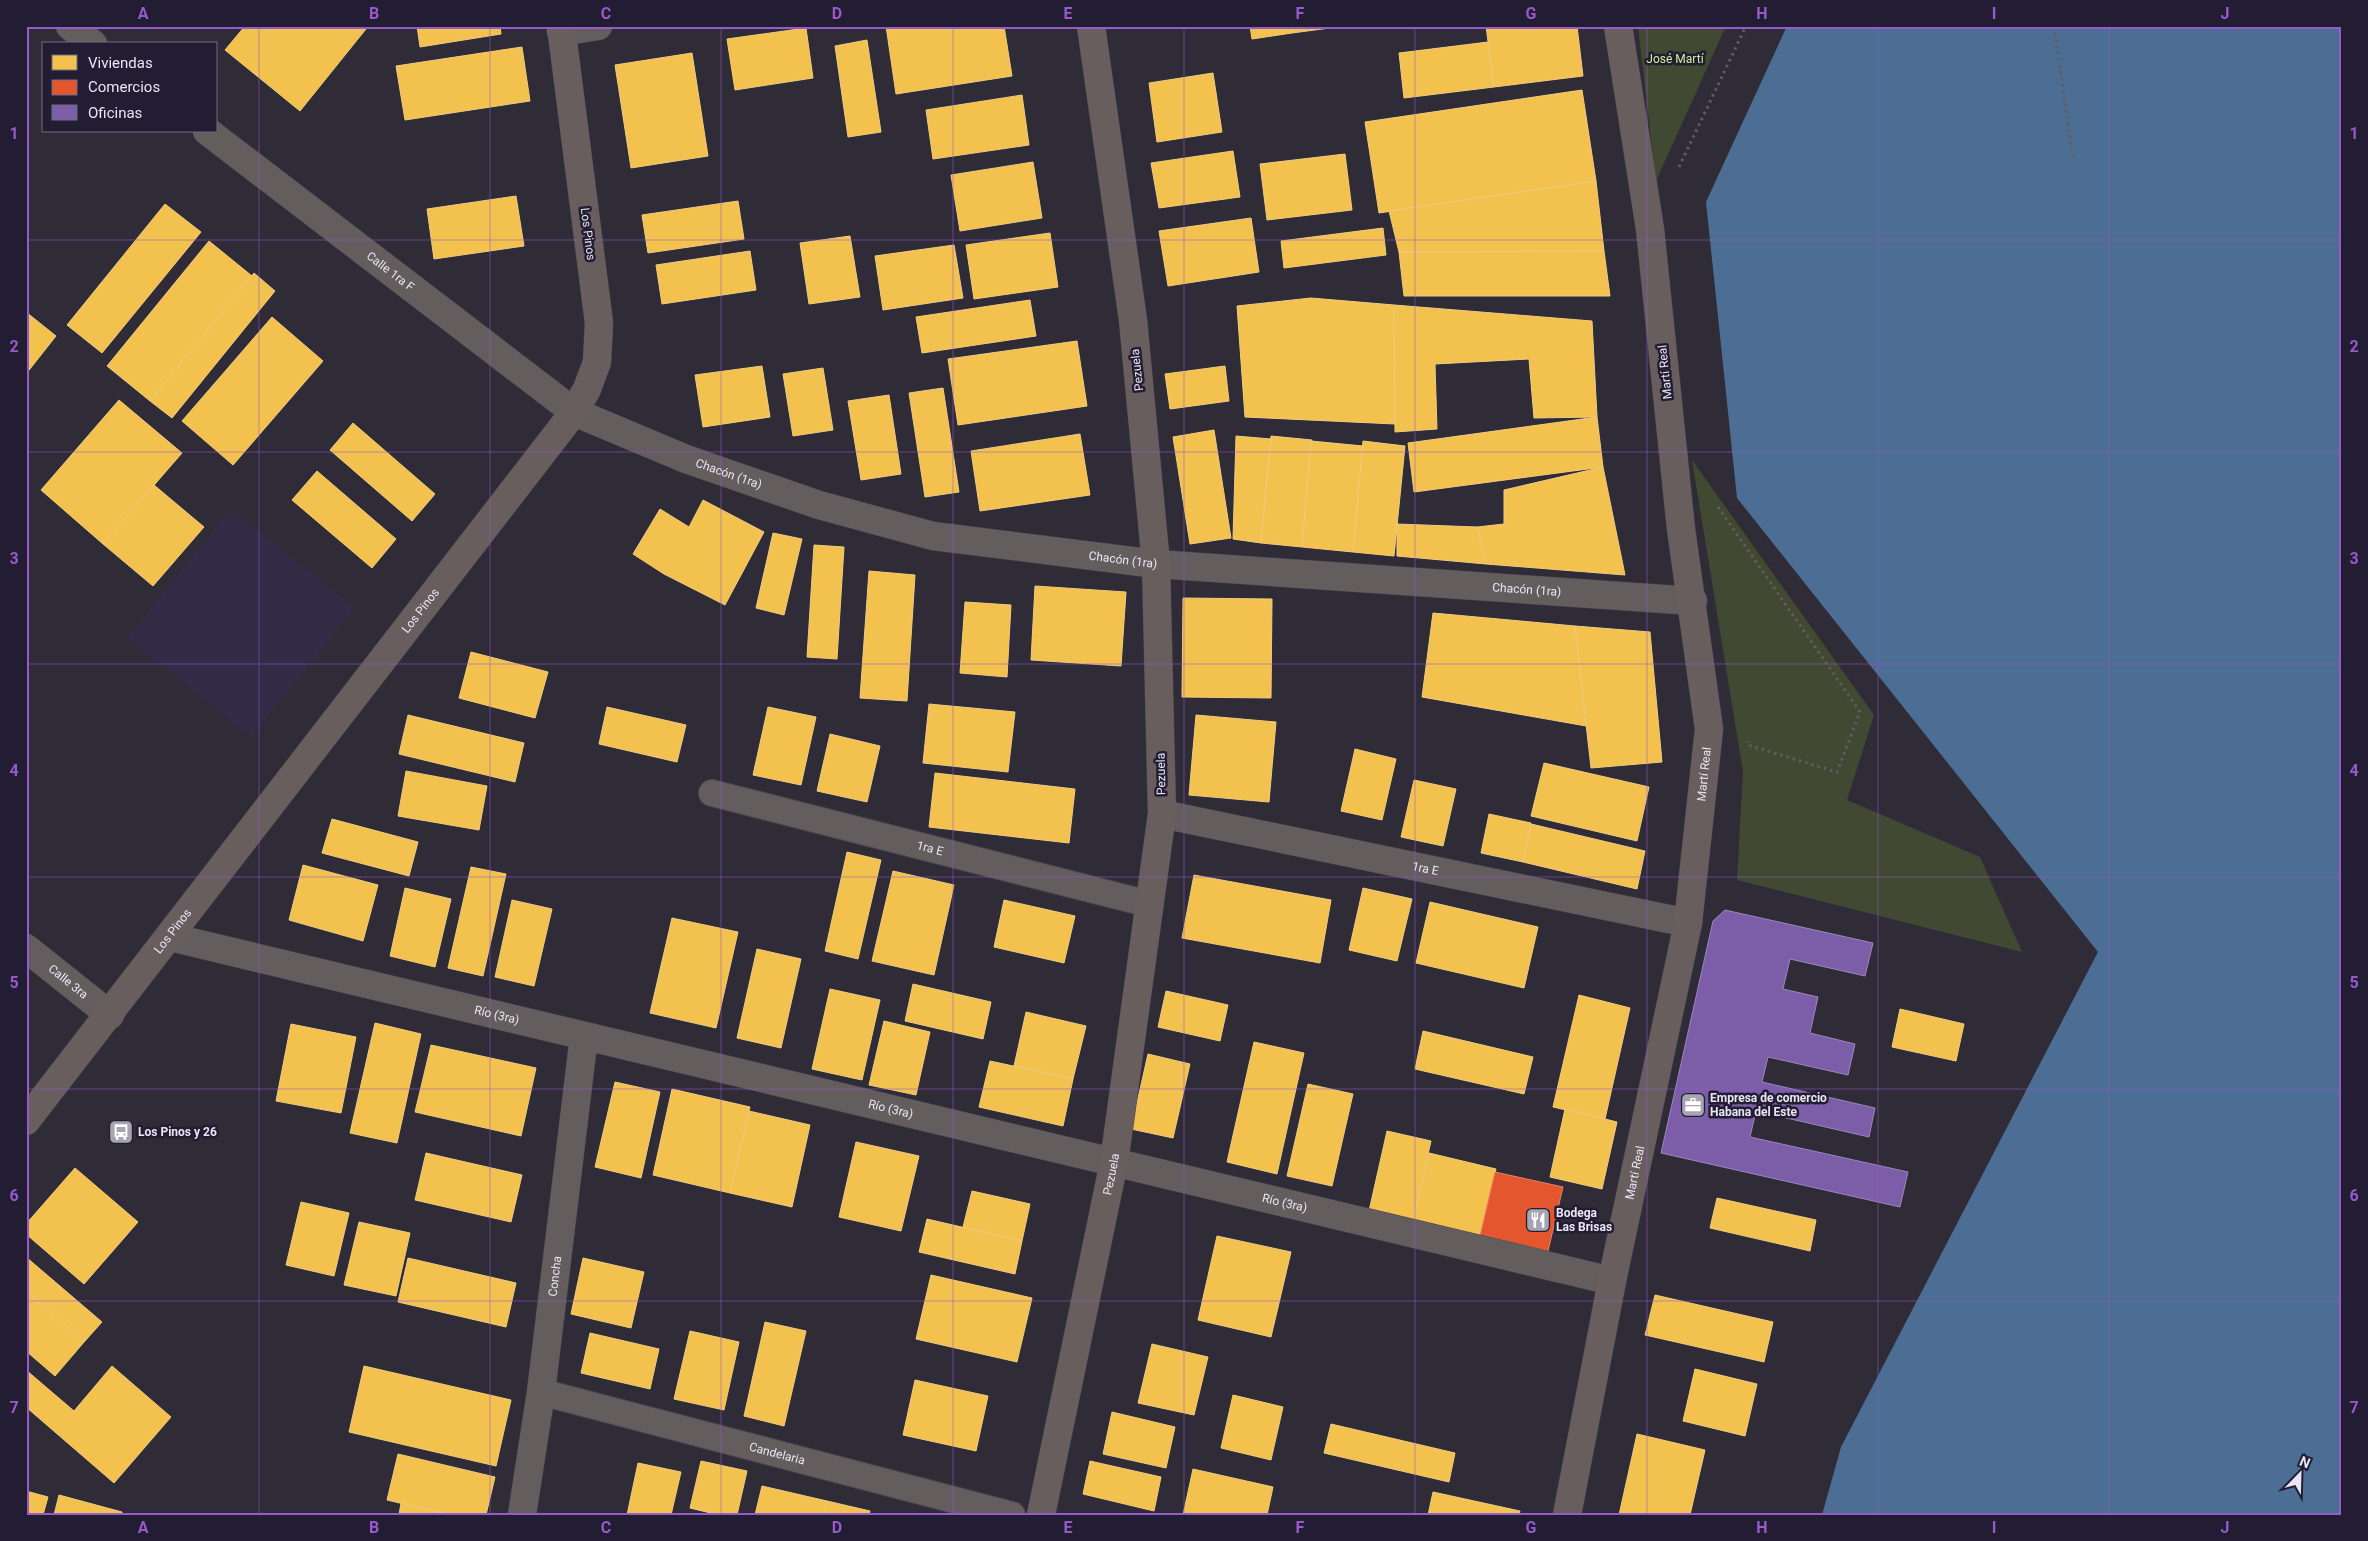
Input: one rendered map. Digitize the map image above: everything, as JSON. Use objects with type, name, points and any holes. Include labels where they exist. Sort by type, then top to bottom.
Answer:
[{"type":"main road","name":"Pezuela","points":[[1041,1515],[1114,1162],[1162,814],[1156,564],[1132,320],[1091,26]]},
{"type":"main road","name":"Martí Real","points":[[1567,1515],[1612,1281],[1688,923],[1709,729],[1693,601],[1681,529],[1650,229],[1618,26]]},
{"type":"main road","name":"Los Pinos","points":[[26,1121],[110,1015],[574,412],[587,389],[597,362],[599,323],[561,29]]},
{"type":"street","points":[[70,26],[90,42]]},
{"type":"street","points":[[561,29],[598,26]]},
{"type":"street","name":"Calle 1ra F","points":[[208,132],[574,412]]},
{"type":"street","name":"Chacón (1ra)","points":[[574,412],[686,459],[820,505],[933,536],[1156,564],[1693,601]]},
{"type":"street","name":"1ra E","points":[[1162,814],[1688,923]]},
{"type":"street","name":"Río (3ra)","points":[[170,937],[1612,1281]]},
{"type":"street","name":"Calle 3ra","points":[[26,948],[110,1015]]},
{"type":"street","name":"Concha","points":[[522,1515],[541,1392],[584,1036]]},
{"type":"lane","name":"1ra E","points":[[712,792],[1149,904]]},
{"type":"lane","name":"Candelaria","points":[[541,1392],[1012,1515]]},
{"type":"path","points":[[1675,175],[1746,26]]},
{"type":"path","points":[[2054,26],[2073,160]]},
{"type":"path","points":[[1715,504],[1860,712],[1837,772],[1748,745],[1746,736]]},
{"type":"shaded area","points":[[231,509],[355,608],[251,737],[127,638]]},
{"type":"green space","name":"José Martí","points":[[1638,26],[1726,26],[1656,181]]},
{"type":"green space","points":[[1692,460],[1874,715],[1847,800],[1980,857],[2022,952],[1737,880],[1743,772]]},
{"type":"water","points":[[1787,26],[2342,26],[2342,1515],[1822,1515],[1841,1447],[2098,952],[1737,498],[1706,202]]},
{"type":"building: Viviendas","points":[[245,26],[362,26],[366,29],[300,111],[225,50]]},
{"type":"building: Viviendas","points":[[417,26],[500,26],[501,34],[420,47]]},
{"type":"building: Viviendas","points":[[886,26],[1004,26],[1012,76],[896,94]]},
{"type":"building: Viviendas","points":[[1250,26],[1291,26],[1292,33],[1252,39]]},
{"type":"building: Viviendas","points":[[1291,26],[1345,26],[1292,33]]},
{"type":"building: Viviendas","points":[[1486,26],[1577,26],[1583,76],[1494,87]]},
{"type":"building: Viviendas","points":[[806,28],[813,78],[735,90],[727,39]]},
{"type":"building: Viviendas","points":[[867,40],[881,132],[848,137],[835,46]]},
{"type":"building: Viviendas","points":[[1488,42],[1494,87],[1404,98],[1399,53]]},
{"type":"building: Viviendas","points":[[522,47],[530,101],[405,120],[396,66]]},
{"type":"building: Viviendas","points":[[692,53],[708,156],[631,168],[615,65]]},
{"type":"building: Viviendas","points":[[1213,73],[1222,132],[1157,142],[1149,83]]},
{"type":"building: Viviendas","points":[[1582,90],[1596,181],[1379,213],[1365,122]]},
{"type":"building: Viviendas","points":[[1022,95],[1029,145],[933,159],[926,110]]},
{"type":"building: Viviendas","points":[[1233,151],[1240,197],[1159,208],[1151,163]]},
{"type":"building: Viviendas","points":[[1345,154],[1352,210],[1267,220],[1260,164]]},
{"type":"building: Viviendas","points":[[1033,162],[1042,218],[960,231],[951,175]]},
{"type":"building: Viviendas","points":[[1596,181],[1604,251],[1399,252],[1389,211]]},
{"type":"building: Viviendas","points":[[516,196],[524,246],[434,259],[427,209]]},
{"type":"building: Viviendas","points":[[738,201],[744,239],[648,253],[642,215]]},
{"type":"building: Viviendas","points":[[165,204],[201,232],[102,353],[67,325]]},
{"type":"building: Viviendas","points":[[1251,218],[1259,272],[1168,286],[1159,231]]},
{"type":"building: Viviendas","points":[[1383,228],[1386,255],[1284,268],[1281,241]]},
{"type":"building: Viviendas","points":[[1050,233],[1058,287],[974,299],[966,245]]},
{"type":"building: Viviendas","points":[[850,236],[860,297],[809,304],[800,243]]},
{"type":"building: Viviendas","points":[[209,241],[252,276],[150,401],[107,366]]},
{"type":"building: Viviendas","points":[[954,245],[963,298],[883,310],[875,256]]},
{"type":"building: Viviendas","points":[[750,251],[756,290],[662,304],[656,265]]},
{"type":"building: Viviendas","points":[[1604,251],[1610,296],[1404,296],[1399,252]]},
{"type":"building: Viviendas","points":[[254,273],[275,291],[172,418],[150,401]]},
{"type":"building: Viviendas","points":[[1311,298],[1394,305],[1395,424],[1245,417],[1237,306]]},
{"type":"building: Viviendas","points":[[1030,300],[1036,336],[922,353],[916,317]]},
{"type":"building: Viviendas","points":[[1394,305],[1592,321],[1597,417],[1534,418],[1529,359],[1435,364],[1437,429],[1395,432]]},
{"type":"building: Viviendas","points":[[26,312],[56,336],[26,374]]},
{"type":"building: Viviendas","points":[[272,317],[323,361],[233,465],[182,421]]},
{"type":"building: Viviendas","points":[[1077,341],[1087,406],[958,425],[948,359]]},
{"type":"building: Viviendas","points":[[762,366],[770,417],[703,427],[695,375]]},
{"type":"building: Viviendas","points":[[1225,366],[1229,401],[1170,409],[1165,374]]},
{"type":"building: Viviendas","points":[[823,368],[833,430],[793,436],[783,374]]},
{"type":"building: Viviendas","points":[[943,388],[959,492],[925,497],[909,393]]},
{"type":"building: Viviendas","points":[[889,395],[901,474],[861,480],[848,401]]},
{"type":"building: Viviendas","points":[[119,400],[182,453],[103,544],[41,490]]},
{"type":"building: Viviendas","points":[[1597,417],[1603,467],[1414,492],[1408,443]]},
{"type":"building: Viviendas","points":[[353,423],[435,494],[412,521],[330,450]]},
{"type":"building: Viviendas","points":[[1214,430],[1231,538],[1190,544],[1173,437]]},
{"type":"building: Viviendas","points":[[1080,434],[1090,495],[980,511],[971,451]]},
{"type":"building: Viviendas","points":[[1236,436],[1271,439],[1261,543],[1233,539]]},
{"type":"building: Viviendas","points":[[1271,436],[1312,440],[1302,547],[1261,543]]},
{"type":"building: Viviendas","points":[[1311,441],[1363,446],[1353,552],[1302,547]]},
{"type":"building: Viviendas","points":[[1363,441],[1405,446],[1394,556],[1353,552]]},
{"type":"building: Viviendas","points":[[1603,467],[1625,575],[1486,564],[1477,527],[1504,524],[1504,490]]},
{"type":"building: Viviendas","points":[[317,471],[396,539],[372,568],[292,500]]},
{"type":"building: Viviendas","points":[[154,485],[204,527],[153,586],[103,544]]},
{"type":"building: Viviendas","points":[[703,500],[764,532],[725,605],[664,574],[633,554],[660,509],[689,527]]},
{"type":"building: Viviendas","points":[[1397,524],[1477,527],[1486,564],[1397,556]]},
{"type":"building: Viviendas","points":[[773,533],[802,539],[784,615],[756,608]]},
{"type":"building: Viviendas","points":[[814,545],[844,547],[837,659],[807,657]]},
{"type":"building: Viviendas","points":[[869,571],[915,575],[907,701],[860,698]]},
{"type":"building: Viviendas","points":[[1035,586],[1126,592],[1121,666],[1031,660]]},
{"type":"building: Viviendas","points":[[1183,598],[1272,599],[1271,698],[1182,697]]},
{"type":"building: Viviendas","points":[[965,602],[1011,605],[1007,677],[960,673]]},
{"type":"building: Viviendas","points":[[1433,613],[1575,626],[1586,726],[1422,697]]},
{"type":"building: Viviendas","points":[[1575,626],[1650,632],[1662,762],[1591,768]]},
{"type":"building: Viviendas","points":[[471,652],[548,672],[535,718],[459,698]]},
{"type":"building: Viviendas","points":[[929,704],[1015,712],[1008,772],[923,763]]},
{"type":"building: Viviendas","points":[[607,707],[686,725],[677,762],[599,744]]},
{"type":"building: Viviendas","points":[[768,707],[816,717],[801,785],[753,775]]},
{"type":"building: Viviendas","points":[[408,715],[524,743],[515,782],[399,754]]},
{"type":"building: Viviendas","points":[[1196,715],[1276,722],[1269,802],[1189,795]]},
{"type":"building: Viviendas","points":[[830,734],[880,746],[867,802],[817,791]]},
{"type":"building: Viviendas","points":[[1355,749],[1396,759],[1382,820],[1341,811]]},
{"type":"building: Viviendas","points":[[1544,763],[1649,787],[1637,841],[1531,816]]},
{"type":"building: Viviendas","points":[[406,771],[487,786],[479,830],[398,816]]},
{"type":"building: Viviendas","points":[[935,773],[1075,789],[1069,843],[929,827]]},
{"type":"building: Viviendas","points":[[1414,780],[1456,789],[1443,846],[1401,837]]},
{"type":"building: Viviendas","points":[[1489,814],[1531,823],[1523,862],[1481,853]]},
{"type":"building: Viviendas","points":[[332,819],[418,842],[409,876],[322,853]]},
{"type":"building: Viviendas","points":[[1531,824],[1645,851],[1637,889],[1523,862]]},
{"type":"building: Viviendas","points":[[847,852],[881,860],[858,959],[825,951]]},
{"type":"building: Viviendas","points":[[303,865],[378,885],[363,941],[289,920]]},
{"type":"building: Viviendas","points":[[471,867],[506,874],[483,976],[448,968]]},
{"type":"building: Viviendas","points":[[893,871],[954,885],[934,975],[872,961]]},
{"type":"building: Viviendas","points":[[1194,875],[1331,900],[1320,963],[1182,938]]},
{"type":"building: Viviendas","points":[[405,888],[451,899],[435,967],[390,956]]},
{"type":"building: Viviendas","points":[[1363,888],[1412,899],[1397,961],[1349,950]]},
{"type":"building: Viviendas","points":[[512,900],[552,909],[534,986],[495,977]]},
{"type":"building: Viviendas","points":[[1004,900],[1075,916],[1064,963],[994,947]]},
{"type":"building: Viviendas","points":[[1430,902],[1538,927],[1524,988],[1416,963]]},
{"type":"building: Viviendas","points":[[672,918],[738,932],[716,1028],[650,1013]]},
{"type":"building: Viviendas","points":[[757,949],[801,959],[781,1048],[737,1038]]},
{"type":"building: Viviendas","points":[[913,984],[991,1002],[983,1039],[905,1021]]},
{"type":"building: Viviendas","points":[[830,989],[880,1000],[862,1080],[812,1069]]},
{"type":"building: Viviendas","points":[[1166,991],[1228,1005],[1220,1041],[1158,1027]]},
{"type":"building: Viviendas","points":[[1579,995],[1630,1008],[1605,1119],[1553,1107]]},
{"type":"building: Viviendas","points":[[1900,1009],[1964,1024],[1956,1061],[1892,1047]]},
{"type":"building: Viviendas","points":[[1026,1012],[1086,1026],[1073,1079],[1014,1066]]},
{"type":"building: Viviendas","points":[[884,1021],[930,1032],[916,1095],[869,1085]]},
{"type":"building: Viviendas","points":[[375,1023],[421,1034],[397,1143],[350,1133]]},
{"type":"building: Viviendas","points":[[291,1024],[356,1037],[341,1113],[276,1101]]},
{"type":"building: Viviendas","points":[[1423,1031],[1533,1057],[1524,1094],[1415,1069]]},
{"type":"building: Viviendas","points":[[1254,1042],[1304,1053],[1277,1174],[1227,1162]]},
{"type":"building: Viviendas","points":[[431,1045],[536,1068],[521,1136],[415,1112]]},
{"type":"building: Viviendas","points":[[1148,1054],[1190,1064],[1173,1138],[1131,1129]]},
{"type":"building: Viviendas","points":[[990,1061],[1073,1079],[1063,1126],[979,1107]]},
{"type":"building: Viviendas","points":[[615,1082],[660,1092],[641,1178],[595,1167]]},
{"type":"building: Viviendas","points":[[1308,1084],[1353,1094],[1332,1186],[1287,1176]]},
{"type":"building: Viviendas","points":[[672,1089],[750,1107],[730,1193],[653,1175]]},
{"type":"building: Viviendas","points":[[1565,1109],[1617,1122],[1602,1189],[1550,1177]]},
{"type":"building: Viviendas","points":[[749,1111],[810,1125],[792,1207],[730,1193]]},
{"type":"building: Viviendas","points":[[1387,1131],[1431,1141],[1413,1221],[1369,1211]]},
{"type":"building: Viviendas","points":[[856,1142],[919,1156],[901,1231],[839,1217]]},
{"type":"building: Viviendas","points":[[426,1153],[522,1175],[511,1222],[415,1200]]},
{"type":"building: Viviendas","points":[[1429,1153],[1496,1169],[1480,1236],[1413,1221]]},
{"type":"building: Viviendas","points":[[75,1168],[138,1222],[84,1284],[26,1234],[26,1224]]},
{"type":"building: Viviendas","points":[[972,1191],[1030,1204],[1022,1241],[963,1227]]},
{"type":"building: Viviendas","points":[[1717,1198],[1816,1220],[1810,1251],[1710,1228]]},
{"type":"building: Viviendas","points":[[301,1202],[349,1213],[334,1276],[286,1265]]},
{"type":"building: Viviendas","points":[[927,1219],[1022,1241],[1015,1274],[919,1252]]},
{"type":"building: Viviendas","points":[[359,1222],[410,1233],[396,1296],[344,1285]]},
{"type":"building: Viviendas","points":[[1217,1236],[1291,1252],[1271,1337],[1198,1320]]},
{"type":"building: Viviendas","points":[[26,1257],[102,1322],[85,1341],[26,1291]]},
{"type":"building: Viviendas","points":[[408,1258],[516,1283],[506,1327],[398,1302]]},
{"type":"building: Viviendas","points":[[583,1258],[644,1272],[631,1328],[571,1314]]},
{"type":"building: Viviendas","points":[[931,1275],[1032,1298],[1017,1362],[916,1339]]},
{"type":"building: Viviendas","points":[[26,1291],[85,1341],[55,1376],[26,1351]]},
{"type":"building: Viviendas","points":[[1655,1295],[1773,1322],[1764,1362],[1645,1335]]},
{"type":"building: Viviendas","points":[[765,1322],[806,1331],[784,1426],[744,1416]]},
{"type":"building: Viviendas","points":[[690,1331],[739,1342],[724,1410],[674,1399]]},
{"type":"building: Viviendas","points":[[590,1333],[659,1349],[650,1389],[581,1373]]},
{"type":"building: Viviendas","points":[[1152,1344],[1208,1357],[1194,1415],[1138,1403]]},
{"type":"building: Viviendas","points":[[112,1366],[171,1417],[114,1483],[26,1407],[26,1370],[74,1411]]},
{"type":"building: Viviendas","points":[[364,1366],[511,1400],[496,1466],[349,1432]]},
{"type":"building: Viviendas","points":[[1695,1369],[1757,1384],[1745,1436],[1683,1421]]},
{"type":"building: Viviendas","points":[[915,1380],[988,1396],[976,1451],[903,1435]]},
{"type":"building: Viviendas","points":[[1233,1395],[1283,1407],[1271,1460],[1221,1448]]},
{"type":"building: Viviendas","points":[[1112,1412],[1175,1427],[1166,1468],[1103,1454]]},
{"type":"building: Viviendas","points":[[1331,1424],[1455,1453],[1449,1482],[1324,1453]]},
{"type":"building: Viviendas","points":[[1637,1434],[1705,1450],[1690,1515],[1619,1515]]},
{"type":"building: Viviendas","points":[[398,1454],[495,1477],[486,1515],[450,1515],[387,1500]]},
{"type":"building: Viviendas","points":[[701,1461],[747,1471],[737,1515],[719,1515],[690,1508]]},
{"type":"building: Viviendas","points":[[1090,1461],[1161,1477],[1154,1511],[1083,1494]]},
{"type":"building: Viviendas","points":[[638,1463],[681,1472],[671,1515],[627,1515]]},
{"type":"building: Viviendas","points":[[1193,1469],[1273,1487],[1267,1515],[1183,1515]]},
{"type":"building: Viviendas","points":[[762,1486],[827,1501],[824,1515],[755,1515]]},
{"type":"building: Viviendas","points":[[26,1491],[48,1497],[43,1515],[26,1515]]},
{"type":"building: Viviendas","points":[[1433,1492],[1520,1511],[1519,1515],[1428,1515]]},
{"type":"building: Viviendas","points":[[59,1495],[122,1512],[122,1515],[54,1515]]},
{"type":"building: Viviendas","points":[[827,1501],[870,1511],[869,1515],[824,1515]]},
{"type":"building: Viviendas","points":[[401,1503],[450,1515],[399,1515]]},
{"type":"building: Comercios","points":[[1495,1172],[1563,1187],[1548,1251],[1480,1236]]},
{"type":"building: Oficinas","points":[[1725,910],[1873,943],[1865,976],[1790,959],[1783,989],[1818,997],[1810,1033],[1855,1044],[1848,1075],[1768,1057],[1762,1082],[1875,1108],[1869,1137],[1756,1111],[1750,1137],[1908,1172],[1900,1207],[1661,1153],[1713,921]]},
{"type":"place","name":"Empresa de comercio Habana del Este","points":[[1693,1105]]},
{"type":"place","name":"Los Pinos y 26","points":[[121,1132]]},
{"type":"place","name":"Bodega Las Brisas","points":[[1538,1220]]}]
